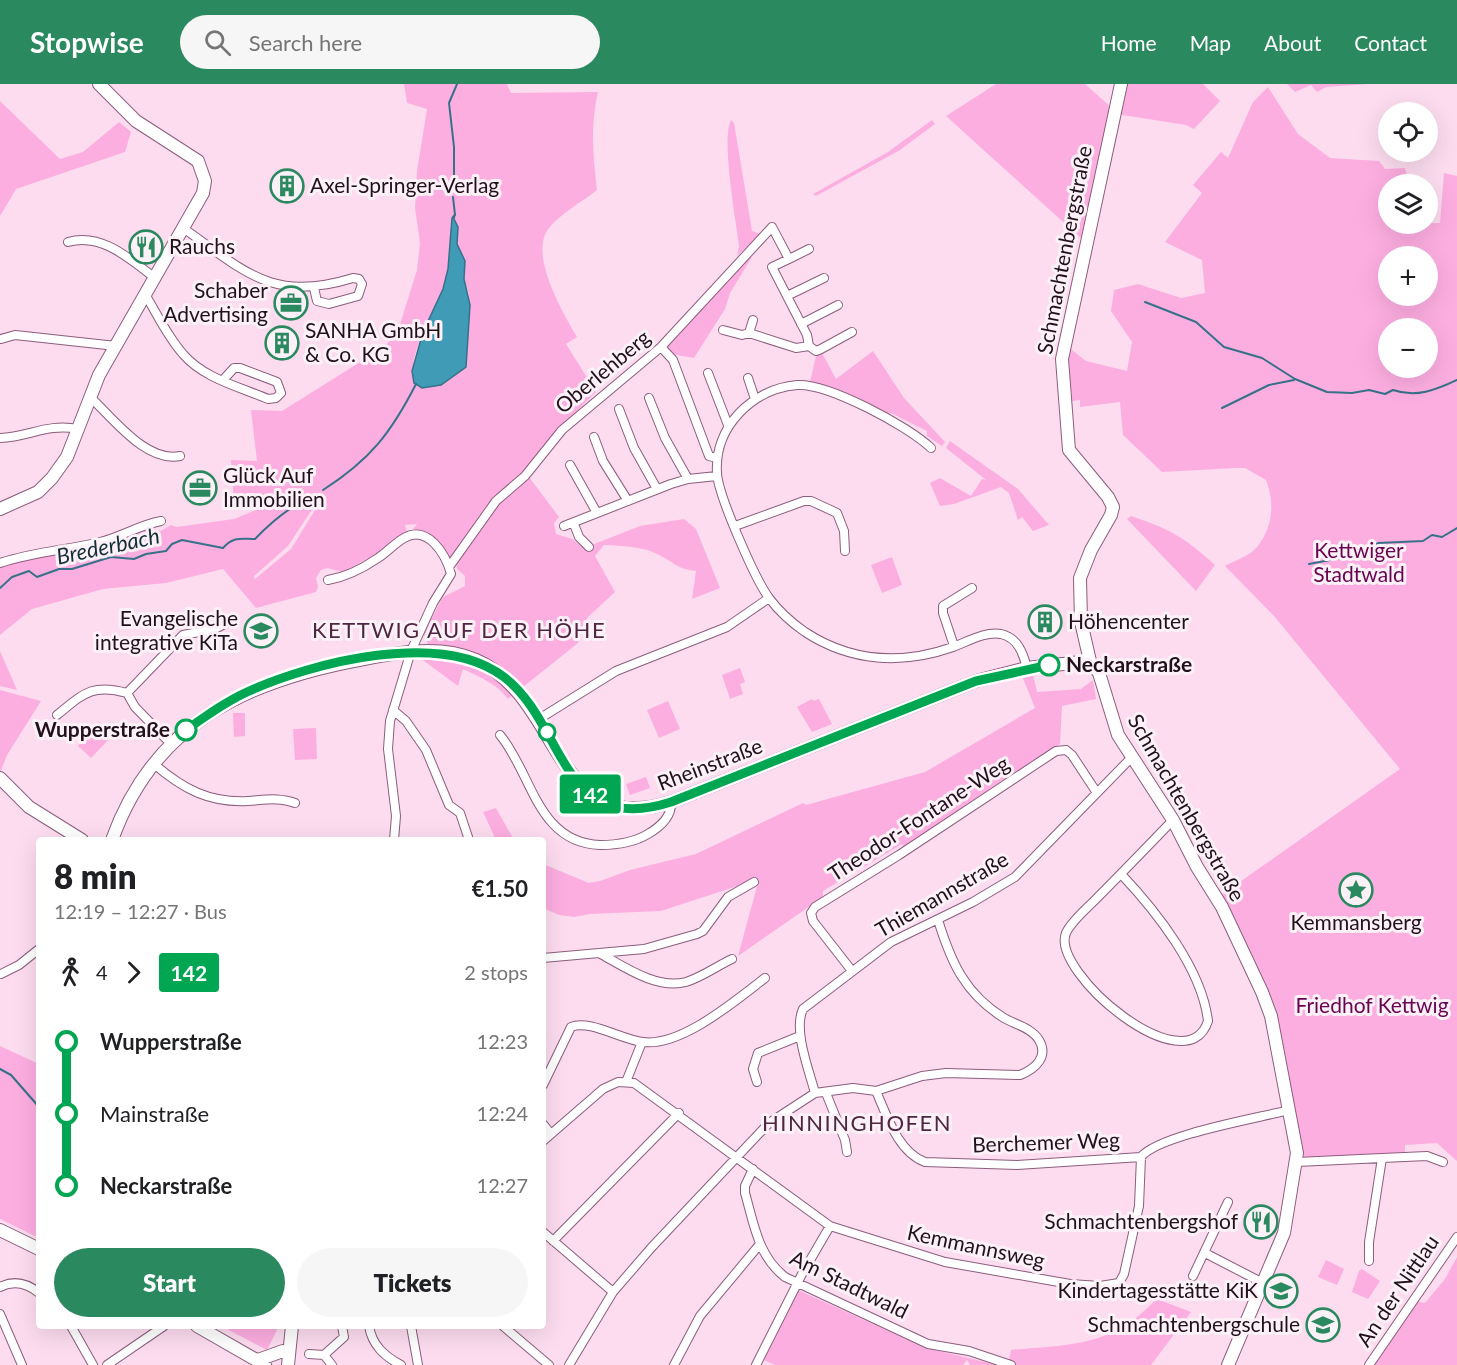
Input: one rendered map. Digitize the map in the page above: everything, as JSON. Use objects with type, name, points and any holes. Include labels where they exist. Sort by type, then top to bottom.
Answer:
[{"type":"street","points":[[0,509],[38,492],[52,478],[67,456],[90,397],[202,193],[205,181],[202,167],[191,155],[136,121],[99,84]]},
{"type":"street","name":"Schmachtenbergstraße","points":[[1121,84],[1062,359],[1069,450],[1108,497],[1113,507],[1111,515],[1091,550],[1080,578],[1081,622],[1090,661],[1099,673],[1111,717],[1131,758],[1173,820],[1197,867],[1222,907],[1262,992],[1271,1016],[1297,1162],[1284,1233],[1228,1365]]},
{"type":"street","name":"Oberlehberg","points":[[449,567],[496,501],[534,466],[562,430],[661,347],[772,226],[789,259]]},
{"type":"street","points":[[183,228],[257,278],[284,287],[314,288],[353,278],[358,279],[362,284],[358,296],[329,304],[317,301],[314,288]]},
{"type":"street","points":[[68,242],[78,239],[108,246],[155,278]]},
{"type":"street","points":[[809,249],[772,267],[801,324],[809,346],[816,351],[852,332]]},
{"type":"street","points":[[787,296],[824,278]]},
{"type":"street","points":[[145,294],[183,355],[197,366],[223,380],[268,399],[276,398],[281,393],[277,382],[240,368],[234,368],[223,380]]},
{"type":"street","points":[[801,324],[838,305]]},
{"type":"street","points":[[749,333],[753,320]]},
{"type":"street","points":[[723,330],[742,335],[749,333],[796,348],[809,346]]},
{"type":"street","points":[[1,339],[15,335],[116,346]]},
{"type":"street","points":[[661,347],[673,360],[709,456],[717,458]]},
{"type":"street","points":[[708,373],[728,425]]},
{"type":"street","points":[[748,378],[755,399]]},
{"type":"street","points":[[931,447],[916,434],[842,396],[818,387],[792,386],[755,399],[728,425],[717,458],[717,476],[735,526],[769,598],[804,631],[825,644],[854,655],[903,658],[954,646],[988,634],[1002,635],[1020,648],[1027,668]]},
{"type":"street","points":[[90,397],[139,443],[160,455],[171,458],[180,456]]},
{"type":"street","points":[[649,398],[665,438],[688,479]]},
{"type":"street","points":[[619,409],[634,448],[657,489]]},
{"type":"street","points":[[0,438],[14,438],[48,427],[78,429]]},
{"type":"street","points":[[594,437],[603,461],[628,501]]},
{"type":"street","points":[[570,465],[597,513]]},
{"type":"street","points":[[564,526],[574,524],[657,489],[688,479],[717,476]]},
{"type":"street","points":[[735,526],[804,501],[811,501],[837,513],[844,531],[845,551]]},
{"type":"street","points":[[0,563],[48,550],[101,542],[144,524],[161,521]]},
{"type":"street","points":[[574,524],[579,537],[589,547]]},
{"type":"street","points":[[328,580],[351,574],[377,559],[403,538],[414,535],[427,537],[442,550],[453,581],[433,603],[411,651],[393,710],[388,749],[395,795],[394,837]]},
{"type":"street","points":[[954,646],[943,613],[943,606],[972,588]]},
{"type":"street","points":[[539,719],[602,678],[727,627],[769,598]]},
{"type":"street","points":[[127,693],[183,635],[215,629],[230,621]]},
{"type":"street","name":"Rheinstraße","points":[[113,837],[126,807],[170,743],[216,709],[267,683],[327,666],[411,651],[446,653],[476,660],[505,677],[539,719],[567,771],[591,795],[628,808],[647,808],[671,802],[976,681],[1027,668],[1090,661]]},
{"type":"street","points":[[57,715],[92,690],[102,687],[127,693],[135,707],[170,743]]},
{"type":"street","points":[[393,710],[416,732],[449,805],[460,813],[468,837]]},
{"type":"street","points":[[500,735],[510,748],[543,814],[553,825],[579,841],[610,845],[638,839],[651,832],[669,816],[671,802]]},
{"type":"street","name":"Theodor-Fontane-Weg","points":[[852,971],[813,921],[811,913],[815,907],[899,855],[1056,751],[1066,750],[1072,755],[1097,793]]},
{"type":"street","name":"Thiemannstraße","points":[[815,1093],[800,1036],[800,1016],[803,1009],[891,942],[938,920],[1015,877],[1131,758]]},
{"type":"street","points":[[154,764],[181,785],[207,798],[236,801],[278,799],[295,803]]},
{"type":"street","points":[[0,778],[29,807],[77,837]]},
{"type":"street","points":[[1121,874],[1145,899],[1166,928],[1194,979],[1208,1021],[1200,1035],[1188,1040],[1176,1041],[1162,1040],[1148,1033],[1104,999],[1069,960],[1064,942],[1066,934],[1121,874],[1173,820]]},
{"type":"street","points":[[546,958],[644,949],[697,934],[703,931],[728,897],[754,882]]},
{"type":"street","points":[[569,1365],[613,1292],[645,1254],[769,1123],[815,1093],[853,1088],[876,1091],[922,1076],[946,1073],[1020,1075],[1030,1071],[1040,1060],[1042,1047],[1034,1033],[985,1006],[964,982],[949,954],[938,920]]},
{"type":"street","points":[[1,974],[19,965],[36,951]]},
{"type":"street","points":[[598,953],[652,979],[674,983],[687,981],[732,959]]},
{"type":"street","points":[[546,1077],[566,1032],[576,1025],[642,1042],[672,1038],[690,1030],[765,978]]},
{"type":"street","points":[[757,1082],[753,1069],[758,1053],[800,1036]]},
{"type":"street","points":[[546,1138],[603,1089],[611,1084],[626,1082],[642,1042]]},
{"type":"street","name":"Kemmannsweg","points":[[626,1082],[640,1085],[830,1226],[945,1262],[1070,1284],[1113,1285],[1119,1283],[1124,1274],[1135,1233],[1139,1206],[1141,1157]]},
{"type":"street","name":"Berchemer Weg","points":[[876,1091],[904,1148],[915,1158],[925,1162],[1017,1165],[1141,1157]]},
{"type":"street","points":[[826,1093],[845,1140],[847,1152]]},
{"type":"street","points":[[1141,1157],[1159,1144],[1289,1110]]},
{"type":"street","points":[[554,1241],[678,1113]]},
{"type":"street","points":[[546,1128],[551,1134]]},
{"type":"street","points":[[1297,1162],[1427,1156],[1443,1162]]},
{"type":"street","points":[[1369,1261],[1369,1242],[1382,1158]]},
{"type":"street","name":"Am Stadtwald","points":[[753,1169],[744,1185],[745,1193],[760,1244],[775,1270],[797,1284],[928,1344],[969,1351],[1011,1365]]},
{"type":"street","points":[[1193,1276],[1228,1203]]},
{"type":"street","points":[[756,1365],[797,1284],[830,1226]]},
{"type":"street","points":[[0,1230],[36,1248]]},
{"type":"street","points":[[546,1234],[613,1292]]},
{"type":"street","name":"An der Nittlau","points":[[1369,1365],[1457,1237]]},
{"type":"street","points":[[674,1365],[700,1316],[760,1244]]},
{"type":"street","points":[[1205,1253],[1263,1282]]},
{"type":"street","points":[[0,1287],[14,1282],[22,1283],[36,1291]]},
{"type":"street","points":[[0,1314],[22,1365]]},
{"type":"street","points":[[73,1329],[93,1365]]},
{"type":"street","points":[[107,1365],[160,1329]]},
{"type":"street","points":[[202,1329],[262,1362],[286,1346]]},
{"type":"street","points":[[280,1365],[291,1329]]},
{"type":"street","points":[[309,1354],[324,1355],[344,1337],[343,1329]]},
{"type":"street","points":[[369,1329],[370,1336],[379,1350],[401,1365]]},
{"type":"street","points":[[412,1329],[418,1365]]},
{"type":"street","points":[[507,1329],[549,1365]]},
{"type":"street","points":[[286,1346],[288,1365]]},
{"type":"street","points":[[324,1355],[332,1365]]},
{"type":"green space","points":[[404,84],[507,84],[511,93],[598,92],[593,129],[597,190],[549,228],[544,239],[543,253],[545,268],[556,299],[577,337],[566,344],[596,392],[559,429],[451,559],[431,534],[413,529],[417,524],[405,525],[407,531],[374,555],[343,572],[327,568],[321,570],[316,578],[318,587],[316,592],[256,608],[223,569],[166,583],[103,589],[32,609],[0,635],[0,567],[46,555],[110,544],[148,527],[161,531],[171,525],[176,527],[234,519],[276,502],[273,496],[236,510],[234,506],[231,460],[257,461],[251,410],[282,411],[381,349],[397,334],[417,270],[420,243],[415,208],[417,171],[427,109],[407,103]],"holes":[[[452,218],[456,223],[457,244],[465,261],[464,279],[469,295],[466,367],[441,385],[418,387],[413,378],[413,366],[421,338],[444,287],[450,262]],[[323,497],[291,549],[255,579],[254,576],[288,546],[319,499]]]},
{"type":"green space","points":[[996,84],[1085,84],[1113,109],[1083,240],[946,116]]},
{"type":"green space","points":[[1123,84],[1203,84],[1220,101],[1194,129],[1186,125],[1116,114]]},
{"type":"green space","points":[[1287,84],[1369,84],[1326,87],[1317,92],[1311,85],[1295,92]]},
{"type":"green space","name":"Kettwiger Stadtwald","points":[[1268,87],[1298,134],[1330,158],[1378,161],[1385,169],[1405,168],[1406,174],[1378,174],[1378,234],[1438,234],[1444,173],[1457,176],[1457,1161],[1437,1143],[1405,1145],[1405,1153],[1299,1160],[1273,1016],[1220,896],[1400,769],[1274,616],[1225,566],[1254,550],[1266,531],[1271,515],[1271,497],[1266,480],[1245,468],[1162,472],[1123,435],[1120,402],[1080,407],[1080,400],[1066,402],[1067,346],[1086,361],[1127,371],[1132,342],[1111,311],[1114,290],[1138,284],[1181,298],[1205,293],[1202,260],[1165,242],[1202,193],[1193,185],[1221,152],[1228,158],[1253,102]]},
{"type":"green space","points":[[0,101],[60,159],[83,152],[119,122],[131,132],[125,152],[16,189],[0,216]]},
{"type":"green space","points":[[731,120],[734,123],[752,231],[760,234],[737,256],[739,246],[728,162],[728,130]]},
{"type":"green space","points":[[932,120],[935,124],[900,150],[816,196],[813,194],[888,152]]},
{"type":"green space","points":[[752,257],[730,293],[725,309],[694,358],[671,354],[665,347],[740,265]]},
{"type":"green space","points":[[873,351],[904,398],[945,442],[942,446],[927,436],[927,431],[891,413],[887,414],[835,388],[810,382],[816,356],[822,353],[836,379]]},
{"type":"green space","points":[[950,441],[1018,489],[1049,525],[1033,531],[1022,517],[1018,520],[1009,493],[1001,487],[954,504],[940,506],[930,483],[940,478],[971,496],[982,479],[986,480],[946,448]]},
{"type":"green space","points":[[529,477],[559,517],[554,523],[556,534],[572,539],[584,548],[640,526],[684,519],[696,529],[720,588],[692,599],[696,571],[679,567],[644,549],[604,545],[595,556],[615,592],[587,618],[578,643],[523,687],[494,663],[466,649],[428,644],[423,634],[443,597],[465,586],[465,576],[457,569],[456,562],[496,506]]},
{"type":"green space","points":[[1131,516],[1176,535],[1215,565],[1196,591],[1127,519]]},
{"type":"green space","points":[[892,557],[902,585],[882,593],[871,565]]},
{"type":"green space","points":[[0,651],[17,690],[0,686]]},
{"type":"green space","points":[[435,655],[477,668],[514,694],[508,699],[493,685],[463,669],[458,686],[420,658]]},
{"type":"green space","points":[[740,668],[745,682],[740,684],[743,694],[730,699],[722,675]]},
{"type":"green space","points":[[1033,674],[1037,692],[1081,689],[1093,680],[1096,699],[1062,706],[1060,744],[904,847],[902,844],[823,891],[823,897],[738,956],[759,879],[661,911],[590,914],[574,917],[559,915],[546,909],[546,865],[589,883],[600,881],[630,870],[696,854],[803,803],[806,805],[925,772],[1035,708],[1022,676]]},
{"type":"green space","points":[[0,690],[41,701],[7,755],[0,773]]},
{"type":"green space","points":[[812,699],[813,701],[819,699],[832,724],[812,732],[797,707]]},
{"type":"green space","points":[[668,701],[680,729],[659,738],[647,710]]},
{"type":"green space","points":[[233,713],[245,713],[245,736],[234,737]]},
{"type":"green space","points":[[99,722],[113,735],[91,758],[78,746]]},
{"type":"green space","points":[[316,728],[317,759],[295,760],[293,729]]},
{"type":"green space","points":[[646,777],[650,788],[630,795],[626,784]]},
{"type":"green space","points":[[496,808],[512,837],[495,837],[483,812]]},
{"type":"green space","points":[[0,1046],[36,1063],[36,1237],[0,1219]]},
{"type":"green space","points":[[1457,1257],[1457,1365],[1373,1365],[1416,1301],[1425,1303],[1445,1279]]},
{"type":"green space","points":[[1326,1260],[1344,1269],[1337,1285],[1318,1277]]},
{"type":"green space","points":[[1362,1269],[1380,1281],[1368,1299],[1352,1292],[1359,1271]]},
{"type":"green space","points":[[798,1290],[926,1348],[998,1365],[970,1365],[967,1360],[963,1365],[775,1365],[764,1360]]},
{"type":"green space","points":[[1157,1299],[1191,1312],[1151,1365],[1008,1365],[1011,1350],[1072,1344],[1116,1331]]},
{"type":"green space","points":[[227,1329],[278,1329],[267,1350]]},
{"type":"water","points":[[455,214],[454,219],[458,227],[457,244],[465,261],[464,279],[470,305],[466,367],[441,385],[422,388],[414,383],[412,371],[423,332],[443,289],[448,269],[452,218]]},
{"type":"waterway","name":"Brederbach","points":[[454,184],[454,147],[449,103],[457,84]]},
{"type":"waterway","name":"Brederbach","points":[[453,197],[455,215]]},
{"type":"waterway","points":[[1145,302],[1196,322],[1224,347],[1262,358],[1295,379],[1327,392],[1352,393],[1369,390],[1385,394],[1393,390],[1418,393],[1434,390],[1457,380]]},
{"type":"waterway","points":[[1222,408],[1269,385],[1294,380]]},
{"type":"waterway","name":"Brederbach","points":[[323,490],[354,468],[378,444],[398,417],[416,384]]},
{"type":"waterway","name":"Brederbach","points":[[0,588],[12,577],[29,571],[37,577],[59,569],[72,569],[111,557],[134,559],[146,554],[166,551],[172,544],[182,540],[223,548],[234,540],[255,539],[283,514],[316,494]]},
{"type":"waterway","points":[[1309,564],[1362,554],[1378,543],[1423,541],[1432,535],[1442,537],[1457,528]]},
{"type":"waterway","name":"Brederbach","points":[[0,1069],[11,1075],[36,1104]]},
{"type":"bus line","name":"142","points":[[186,730],[216,709],[245,693],[288,676],[327,666],[411,651],[432,651],[464,656],[491,668],[517,689],[539,719],[576,783],[600,800],[635,809],[660,806],[671,802],[976,681],[1049,665]]},
{"type":"place","name":"Axel-Springer-Verlag","points":[[287,186]]},
{"type":"place","name":"Rauchs","points":[[146,247]]},
{"type":"place","name":"Schaber Advertising","points":[[291,303]]},
{"type":"place","name":"SANHA GmbH & Co. KG","points":[[282,343]]},
{"type":"place","name":"Glück Auf Immobilien","points":[[200,488]]},
{"type":"place","name":"Höhencenter","points":[[1045,622]]},
{"type":"place","name":"Evangelische integrative KiTa","points":[[261,631]]},
{"type":"place","name":"Neckarstraße","points":[[1049,665]]},
{"type":"place","name":"Wupperstraße","points":[[186,730]]},
{"type":"place","name":"Kemmansberg","points":[[1356,890]]},
{"type":"place","name":"Schmachtenbergshof","points":[[1261,1222]]},
{"type":"place","name":"Kindertagesstätte KiK","points":[[1281,1291]]},
{"type":"place","name":"Schmachtenbergschule","points":[[1323,1325]]},
{"type":"district","name":"KETTWIG AUF DER HÖHE","points":[[459,630]]},
{"type":"district","name":"HINNINGHOFEN","points":[[857,1123]]},
{"type":"park label","name":"Friedhof Kettwig","points":[[1372,1006]]}]
